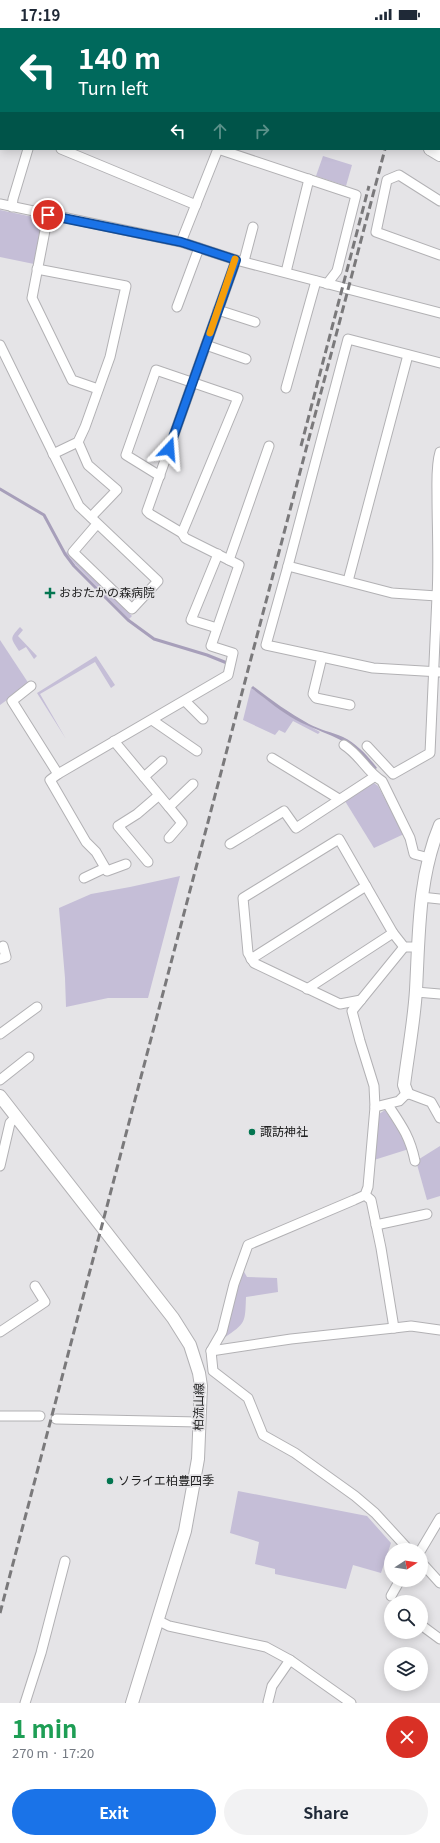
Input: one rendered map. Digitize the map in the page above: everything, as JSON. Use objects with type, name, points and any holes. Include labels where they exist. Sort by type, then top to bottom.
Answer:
[{"type":"main road","points":[[407,1093],[404,1085],[416,992],[421,897],[429,858],[440,825]]},
{"type":"main road","name":"柏流山線","points":[[0,1096],[173,1318],[190,1345],[199,1373],[198,1459],[188,1518],[132,1703]]},
{"type":"street","points":[[12,207],[28,150]]},
{"type":"street","points":[[63,150],[196,205]]},
{"type":"street","points":[[181,242],[218,150]]},
{"type":"street","points":[[221,150],[356,195],[337,271],[327,284]]},
{"type":"street","points":[[440,201],[399,175],[393,177],[387,180],[376,232],[440,255]]},
{"type":"street","points":[[286,272],[309,179]]},
{"type":"street","points":[[0,204],[181,242],[316,281],[440,313]]},
{"type":"street","points":[[48,215],[32,298],[72,380],[98,389]]},
{"type":"street","points":[[126,864],[107,871],[96,852],[86,842],[50,780],[228,675],[233,653],[211,646],[239,566],[185,538],[182,533],[147,511],[218,310],[253,227]]},
{"type":"street","points":[[177,307],[200,248]]},
{"type":"street","points":[[37,269],[126,286],[110,357],[85,427],[78,442],[53,454]]},
{"type":"street","points":[[286,388],[316,281]]},
{"type":"street","points":[[218,310],[255,322]]},
{"type":"street","points":[[437,672],[373,668],[266,645],[348,339],[440,363]]},
{"type":"street","points":[[0,345],[79,506],[94,521],[158,581],[132,609],[73,552],[94,521],[117,490],[88,465],[78,442]]},
{"type":"street","points":[[206,345],[246,359]]},
{"type":"street","points":[[348,581],[408,354]]},
{"type":"street","points":[[160,476],[126,455],[156,370],[238,398],[182,533]]},
{"type":"street","points":[[229,560],[269,446]]},
{"type":"street","points":[[230,844],[284,811],[296,828],[339,799],[378,779],[393,774],[430,753],[437,672],[437,552],[440,452]]},
{"type":"street","points":[[217,628],[191,620],[218,554]]},
{"type":"street","points":[[288,566],[392,593],[437,596]]},
{"type":"street","points":[[322,657],[313,694],[316,698],[350,705]]},
{"type":"street","points":[[31,686],[12,701],[58,774]]},
{"type":"street","points":[[185,701],[203,719]]},
{"type":"street","points":[[152,720],[196,751]]},
{"type":"street","points":[[114,741],[182,824],[169,838]]},
{"type":"street","points":[[344,746],[352,750],[368,766],[378,779],[407,832],[414,854],[429,858]]},
{"type":"street","points":[[368,746],[393,774]]},
{"type":"street","points":[[272,758],[339,799]]},
{"type":"street","points":[[144,777],[162,762]]},
{"type":"street","points":[[169,807],[194,784]]},
{"type":"street","points":[[148,862],[118,826],[137,814],[158,796]]},
{"type":"street","points":[[361,1000],[340,1004],[254,963],[248,953],[243,898],[339,839],[393,933],[404,946],[418,947]]},
{"type":"street","points":[[84,878],[105,868]]},
{"type":"street","points":[[251,959],[366,886]]},
{"type":"street","points":[[421,897],[440,899]]},
{"type":"street","points":[[307,989],[393,933]]},
{"type":"street","points":[[0,960],[6,957],[3,946]]},
{"type":"street","points":[[213,1371],[211,1352],[222,1332],[234,1284],[248,1245],[365,1194],[368,1187],[375,1108],[374,1086],[352,1011],[404,946]]},
{"type":"street","points":[[416,992],[440,994]]},
{"type":"street","points":[[0,1034],[37,1007]]},
{"type":"street","points":[[0,1080],[29,1056]]},
{"type":"street","points":[[375,1108],[399,1101],[407,1093],[431,1102],[440,1118]]},
{"type":"street","points":[[431,1102],[440,1097]]},
{"type":"street","points":[[388,1105],[409,1137],[415,1162]]},
{"type":"street","points":[[0,1166],[10,1123],[16,1117]]},
{"type":"street","points":[[365,1194],[371,1200],[394,1328]]},
{"type":"street","points":[[376,1225],[428,1214]]},
{"type":"street","points":[[0,1332],[45,1302],[35,1286]]},
{"type":"street","points":[[211,1352],[291,1339],[411,1326],[440,1330]]},
{"type":"street","points":[[199,1373],[213,1371],[248,1398],[263,1435],[295,1453],[355,1496],[375,1513],[403,1543]]},
{"type":"street","points":[[0,1416],[40,1416]]},
{"type":"street","points":[[56,1419],[199,1422]]},
{"type":"street","points":[[425,1543],[440,1518]]},
{"type":"street","points":[[25,1703],[41,1653],[64,1561]]},
{"type":"street","points":[[428,1570],[440,1583]]},
{"type":"street","points":[[157,1620],[169,1626],[266,1646],[290,1660],[351,1703]]},
{"type":"street","points":[[428,1630],[440,1639]]},
{"type":"street","points":[[268,1702],[272,1686],[290,1660]]},
{"type":"shaded area","points":[[323,156],[352,165],[346,186],[316,176]]},
{"type":"shaded area","points":[[0,210],[38,218],[42,223],[34,264],[0,257]]},
{"type":"shaded area","points":[[69,549],[73,557],[132,616],[129,619],[75,564],[66,553]]},
{"type":"shaded area","points":[[20,627],[23,630],[18,636],[37,656],[34,659],[26,647],[19,651],[12,639]]},
{"type":"shaded area","points":[[0,640],[29,684],[0,705]]},
{"type":"shaded area","points":[[96,656],[115,685],[111,688],[95,662],[40,694],[66,739],[37,693]]},
{"type":"shaded area","points":[[253,686],[280,706],[309,724],[339,735],[353,743],[377,768],[374,770],[358,751],[339,739],[284,713],[251,688]]},
{"type":"shaded area","points":[[251,688],[284,712],[320,732],[318,734],[293,721],[285,733],[279,730],[275,735],[243,720]]},
{"type":"shaded area","points":[[374,783],[378,786],[404,834],[374,848],[345,801]]},
{"type":"shaded area","points":[[180,876],[148,998],[108,998],[66,1007],[59,908],[91,894]]},
{"type":"shaded area","points":[[385,1110],[402,1135],[409,1149],[374,1160],[379,1114]]},
{"type":"shaded area","points":[[440,1146],[440,1196],[427,1200],[416,1161]]},
{"type":"shaded area","points":[[243,1270],[247,1277],[277,1278],[278,1292],[246,1297],[243,1322],[237,1329],[224,1338],[232,1284]]},
{"type":"shaded area","points":[[238,1491],[367,1516],[391,1543],[384,1543],[384,1564],[381,1573],[353,1565],[346,1589],[275,1574],[275,1569],[255,1564],[259,1542],[230,1533]]},
{"type":"waterway","points":[[0,489],[44,515],[65,554],[74,566],[128,620],[154,639],[207,655],[227,663]]},
{"type":"railway","points":[[0,1613],[385,150]]},
{"type":"railway","points":[[301,446],[369,186]]},
{"type":"slow traffic","points":[[210,333],[236,260],[235,259]]},
{"type":"place","name":"おおたかの森病院","points":[[50,593]]},
{"type":"place","name":"諏訪神社","points":[[252,1132]]},
{"type":"place","name":"ソライエ柏豊四季","points":[[110,1481]]},
{"type":"route","points":[[48,215],[181,242],[236,260],[191,383],[169,449]]}]
